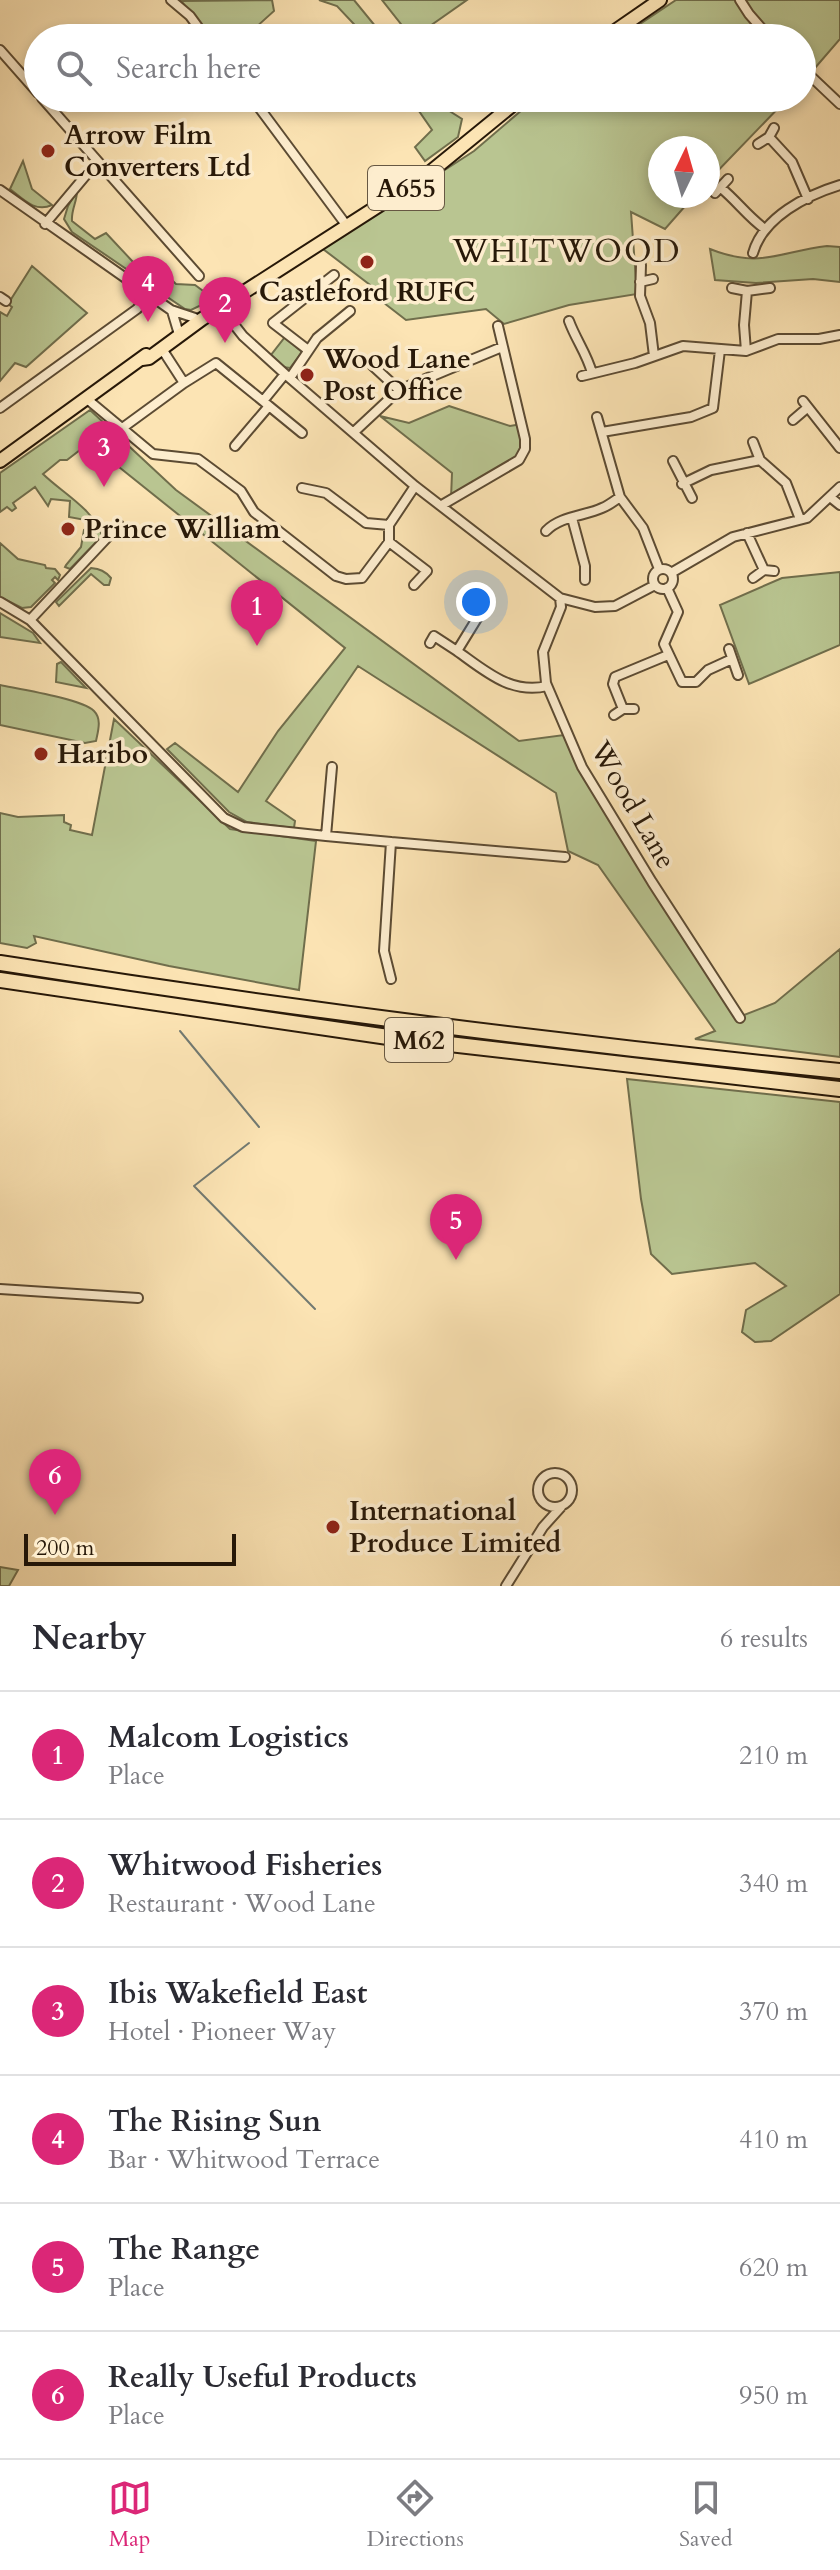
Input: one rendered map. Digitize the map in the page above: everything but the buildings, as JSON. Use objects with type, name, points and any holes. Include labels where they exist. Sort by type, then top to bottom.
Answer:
[{"type":"highway","name":"M62","points":[[0,956],[104,980]]},
{"type":"highway","name":"M62","points":[[0,963],[522,1037],[840,1071]]},
{"type":"highway","name":"M62","points":[[0,980],[374,1035],[840,1089]]},
{"type":"main road","points":[[625,24],[660,0]]},
{"type":"main road","name":"A655","points":[[0,461],[142,359],[186,323],[220,308],[428,174],[504,112]]},
{"type":"main road","name":"A655","points":[[142,359],[162,349],[186,323]]},
{"type":"street","points":[[171,0],[196,24]]},
{"type":"street","points":[[740,0],[758,24]]},
{"type":"street","points":[[0,50],[24,77]]},
{"type":"street","points":[[816,81],[840,104]]},
{"type":"street","points":[[54,112],[199,276]]},
{"type":"street","points":[[262,112],[347,226]]},
{"type":"street","points":[[758,144],[769,137],[774,128]]},
{"type":"street","points":[[769,137],[792,162],[808,199]]},
{"type":"street","points":[[45,224],[97,162]]},
{"type":"street","points":[[728,179],[718,191],[737,201],[749,218],[765,229]]},
{"type":"street","points":[[753,253],[765,229],[780,215],[840,185]]},
{"type":"street","points":[[2,195],[186,323]]},
{"type":"street","points":[[641,265],[640,296],[650,323],[654,356]]},
{"type":"street","points":[[308,350],[273,323],[334,275]]},
{"type":"street","points":[[640,282],[653,279]]},
{"type":"street","points":[[732,288],[747,291],[770,288]]},
{"type":"street","points":[[746,351],[744,325],[747,291]]},
{"type":"street","points":[[0,408],[137,309],[149,295]]},
{"type":"street","points":[[220,308],[243,336],[415,486],[560,598],[595,607],[615,606],[655,585]]},
{"type":"street","points":[[171,310],[186,323]]},
{"type":"street","points":[[235,446],[287,376],[304,361],[317,338],[350,311]]},
{"type":"street","points":[[569,321],[577,341],[587,353],[592,373]]},
{"type":"street","points":[[442,505],[519,460],[525,449],[498,326]]},
{"type":"street","points":[[582,376],[688,345],[746,351],[778,339],[819,339],[840,335]]},
{"type":"street","points":[[354,432],[399,390],[502,347]]},
{"type":"street","points":[[162,349],[184,383]]},
{"type":"street","points":[[602,432],[691,417],[713,408],[720,350]]},
{"type":"street","points":[[121,429],[216,363],[302,433]]},
{"type":"street","points":[[373,366],[399,390]]},
{"type":"street","points":[[87,399],[153,454],[198,459],[241,491],[254,512],[336,576],[349,580],[362,578],[389,542],[389,525],[415,486]]},
{"type":"street","points":[[793,420],[805,405],[840,448]]},
{"type":"street","points":[[597,417],[620,497],[643,528],[659,569]]},
{"type":"street","points":[[753,442],[760,460],[786,483],[800,519]]},
{"type":"street","points":[[683,483],[711,470],[760,460]]},
{"type":"street","points":[[673,461],[692,498]]},
{"type":"street","points":[[671,573],[733,537],[807,518],[840,487]]},
{"type":"street","points":[[302,488],[326,493],[366,523],[389,525]]},
{"type":"street","points":[[546,531],[552,524],[599,510],[620,497]]},
{"type":"street","points":[[830,497],[840,505]]},
{"type":"street","points":[[572,518],[585,566],[585,580]]},
{"type":"street","points":[[30,620],[119,525]]},
{"type":"street","points":[[747,533],[764,570]]},
{"type":"street","points":[[389,542],[427,571]]},
{"type":"street","points":[[414,585],[433,562]]},
{"type":"street","points":[[659,569],[671,573],[673,580],[667,588],[660,589],[655,585],[653,576],[659,569]]},
{"type":"street","points":[[753,578],[764,570],[774,571]]},
{"type":"street","points":[[667,588],[678,612],[664,640],[678,678],[685,684],[696,682],[708,670],[732,659]]},
{"type":"street","points":[[457,651],[489,599],[478,592]]},
{"type":"street","name":"Wood Lane","points":[[560,598],[561,607],[543,652],[547,686],[582,767],[740,1018]]},
{"type":"street","points":[[0,602],[30,620],[224,818],[243,827],[565,857]]},
{"type":"street","points":[[430,643],[434,636],[506,684],[533,689],[547,686]]},
{"type":"street","points":[[729,649],[738,675]]},
{"type":"street","points":[[623,709],[613,684],[615,677],[668,655]]},
{"type":"street","points":[[614,715],[623,709],[634,709]]},
{"type":"street","points":[[326,836],[332,767]]},
{"type":"street","points":[[391,842],[384,951],[391,979]]},
{"type":"street","points":[[0,1289],[138,1298]]},
{"type":"street","points":[[506,1586],[543,1527],[571,1497],[572,1487],[567,1478],[558,1473],[547,1475],[537,1489],[544,1515],[543,1527]]},
{"type":"street","points":[[541,1501],[550,1507],[562,1506]]},
{"type":"green space","points":[[272,0],[274,11],[260,24],[200,24],[181,1]]},
{"type":"green space","points":[[319,0],[354,0],[374,24],[354,24],[337,6]]},
{"type":"green space","points":[[382,0],[467,0],[433,24],[401,24]]},
{"type":"green space","points":[[676,0],[840,0],[840,39],[816,67],[816,24],[640,24]]},
{"type":"green space","points":[[420,112],[451,112],[462,119],[458,137],[425,161],[415,147],[432,130]]},
{"type":"green space","points":[[520,112],[775,112],[720,169],[720,136],[648,136],[648,208],[683,208],[665,229],[631,212],[637,294],[569,305],[504,324],[486,309],[406,320],[375,296],[378,291],[323,249],[474,151]]},
{"type":"green space","points":[[23,161],[32,189],[52,205],[35,206],[10,189]]},
{"type":"green space","points":[[77,191],[72,221],[95,239],[106,233],[148,278],[161,270],[176,284],[195,285],[214,299],[191,310],[185,309],[72,232],[64,219]]},
{"type":"green space","points":[[827,246],[840,247],[840,282],[813,279],[756,283],[715,280],[710,249],[742,258],[756,258]]},
{"type":"green space","points":[[32,266],[87,313],[26,367],[15,363],[0,381],[0,312],[7,316],[12,307],[8,304]]},
{"type":"green space","points":[[285,337],[302,352],[290,368],[283,367],[271,355]]},
{"type":"green space","points":[[449,406],[510,426],[522,424],[523,454],[451,498],[452,473],[380,416],[409,423]]},
{"type":"green space","points":[[90,410],[176,490],[519,741],[564,735],[739,1017],[775,1003],[840,949],[840,1057],[695,1039],[715,1031],[598,865],[568,851],[556,793],[358,666],[266,801],[295,821],[294,828],[247,822],[229,812],[167,749],[175,743],[238,792],[278,731],[345,648],[89,443],[43,474],[85,510],[102,536],[70,569],[65,567],[81,547],[84,530],[91,526],[91,521],[69,517],[70,501],[51,499],[48,506],[35,487],[13,503],[16,508],[12,511],[7,507],[0,512],[0,473]]},
{"type":"green space","points":[[0,543],[18,559],[45,565],[60,575],[58,580],[55,577],[52,580],[55,583],[31,607],[22,608],[0,597]]},
{"type":"green space","points":[[91,568],[109,576],[109,585],[104,585],[91,574],[59,606],[56,602]]},
{"type":"green space","points":[[840,572],[840,645],[749,684],[720,605],[782,578]]},
{"type":"green space","points":[[0,613],[33,633],[40,643],[0,637]]},
{"type":"green space","points":[[61,662],[86,688],[56,682],[57,664]]},
{"type":"green space","points":[[0,685],[64,699],[94,711],[99,725],[96,741],[85,743],[0,725]]},
{"type":"green space","points":[[114,719],[230,829],[316,841],[299,990],[169,966],[34,936],[36,943],[27,948],[0,943],[0,813],[18,817],[64,815],[64,822],[71,825],[70,830],[92,835]]},
{"type":"green space","points":[[627,1079],[840,1102],[840,1294],[771,1341],[755,1342],[742,1332],[746,1310],[786,1286],[755,1263],[672,1274],[651,1254],[641,1199]]},
{"type":"green space","points":[[0,1567],[18,1570],[9,1586],[0,1586]]},
{"type":"waterway","points":[[180,1031],[259,1127]]},
{"type":"waterway","points":[[249,1143],[194,1186],[315,1309]]},
{"type":"place","name":"Arrow Film Converters Ltd","points":[[48,151]]},
{"type":"place","name":"Castleford RUFC","points":[[367,262]]},
{"type":"place","name":"The Rising Sun","points":[[148,322]]},
{"type":"place","name":"Whitwood Fisheries","points":[[225,343]]},
{"type":"place","name":"Wood Lane Post Office","points":[[307,375]]},
{"type":"place","name":"Ibis Wakefield East","points":[[104,487]]},
{"type":"place","name":"Prince William","points":[[68,529]]},
{"type":"place","name":"Malcom Logistics","points":[[257,646]]},
{"type":"place","name":"Haribo","points":[[41,754]]},
{"type":"place","name":"The Range","points":[[456,1260]]},
{"type":"place","name":"Really Useful Products","points":[[55,1515]]},
{"type":"place","name":"International Produce Limited","points":[[333,1527]]},
{"type":"district","name":"WHITWOOD","points":[[567,252]]}]
